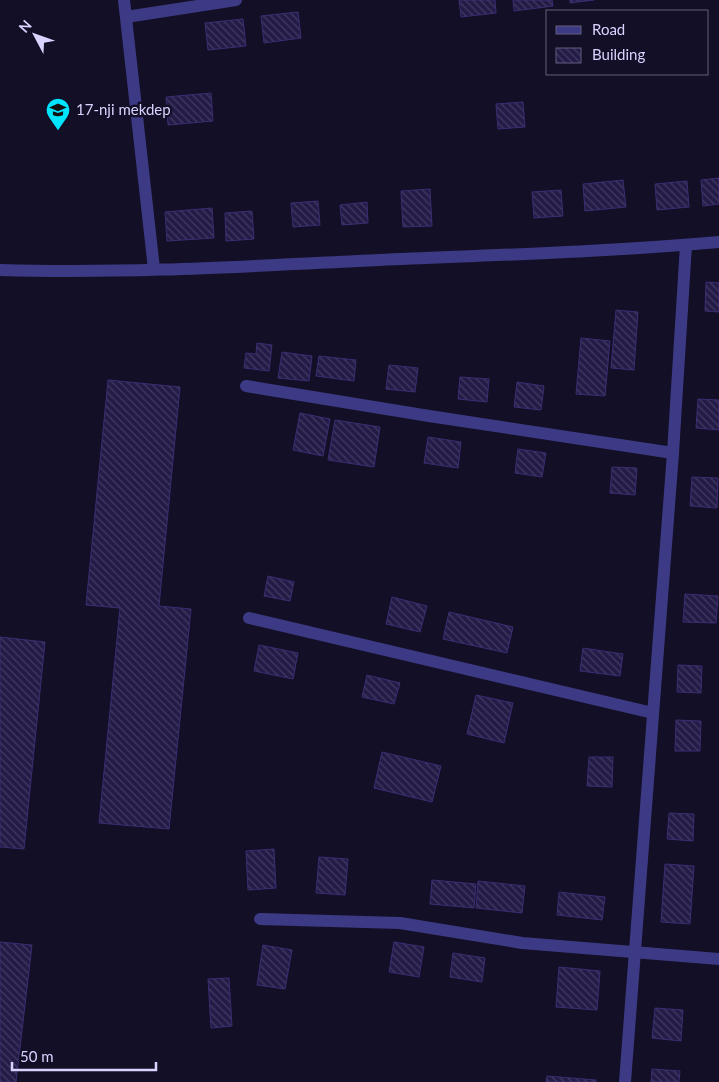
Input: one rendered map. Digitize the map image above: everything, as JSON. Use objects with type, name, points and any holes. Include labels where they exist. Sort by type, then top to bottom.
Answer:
[{"type":"street","points":[[124,0],[154,269]]},
{"type":"street","points":[[126,17],[236,0]]},
{"type":"street","points":[[0,270],[154,269],[316,263],[719,242]]},
{"type":"street","points":[[625,1082],[673,453],[686,245]]},
{"type":"street","points":[[246,386],[673,453]]},
{"type":"street","points":[[249,618],[653,712]]},
{"type":"street","points":[[260,919],[400,923],[522,943],[634,950],[719,959]]},
{"type":"building","points":[[459,0],[495,0],[496,13],[461,17]]},
{"type":"building","points":[[513,0],[552,0],[553,6],[514,11]]},
{"type":"building","points":[[570,0],[594,0],[570,3]]},
{"type":"building","points":[[298,12],[301,38],[264,43],[261,16]]},
{"type":"building","points":[[243,19],[246,46],[208,50],[205,23]]},
{"type":"building","points":[[211,93],[213,121],[168,125],[166,97]]},
{"type":"building","points":[[523,102],[525,127],[498,129],[496,104]]},
{"type":"building","points":[[719,178],[719,204],[703,206],[701,180]]},
{"type":"building","points":[[623,180],[626,207],[585,211],[583,184]]},
{"type":"building","points":[[687,181],[689,207],[657,210],[655,184]]},
{"type":"building","points":[[430,189],[432,226],[403,227],[401,191]]},
{"type":"building","points":[[561,190],[563,216],[534,218],[532,192]]},
{"type":"building","points":[[318,201],[320,225],[293,227],[291,203]]},
{"type":"building","points":[[367,202],[368,223],[342,225],[340,205]]},
{"type":"building","points":[[212,208],[214,238],[167,241],[165,212]]},
{"type":"building","points":[[252,211],[254,239],[226,241],[225,213]]},
{"type":"building","points":[[706,282],[719,283],[719,312],[705,311]]},
{"type":"building","points":[[616,310],[638,312],[634,370],[611,368]]},
{"type":"building","points":[[581,338],[610,341],[605,396],[576,394]]},
{"type":"building","points":[[257,343],[272,345],[269,371],[244,368],[246,353],[256,354]]},
{"type":"building","points":[[282,352],[312,356],[309,381],[278,378]]},
{"type":"building","points":[[319,356],[356,360],[354,381],[316,376]]},
{"type":"building","points":[[389,365],[418,368],[415,392],[386,389]]},
{"type":"building","points":[[460,377],[489,379],[487,402],[458,399]]},
{"type":"building","points":[[108,380],[180,387],[159,606],[191,609],[169,829],[99,823],[120,608],[86,605]]},
{"type":"building","points":[[517,382],[544,386],[541,410],[514,407]]},
{"type":"building","points":[[698,399],[719,400],[719,430],[696,428]]},
{"type":"building","points":[[300,413],[330,419],[323,456],[293,450]]},
{"type":"building","points":[[335,420],[380,427],[374,467],[328,460]]},
{"type":"building","points":[[428,437],[461,442],[458,468],[424,463]]},
{"type":"building","points":[[518,449],[546,453],[542,477],[515,473]]},
{"type":"building","points":[[612,467],[637,468],[635,495],[610,493]]},
{"type":"building","points":[[692,477],[718,478],[717,508],[690,506]]},
{"type":"building","points":[[268,576],[294,582],[290,601],[264,596]]},
{"type":"building","points":[[685,594],[718,596],[716,623],[683,622]]},
{"type":"building","points":[[392,597],[427,606],[420,632],[386,624]]},
{"type":"building","points":[[449,612],[513,627],[507,653],[443,639]]},
{"type":"building","points":[[0,637],[45,642],[24,849],[0,847]]},
{"type":"building","points":[[259,645],[298,653],[293,679],[254,671]]},
{"type":"building","points":[[583,648],[623,654],[620,676],[580,671]]},
{"type":"building","points":[[678,665],[702,666],[701,693],[677,692]]},
{"type":"building","points":[[367,675],[400,683],[394,704],[362,697]]},
{"type":"building","points":[[476,695],[513,703],[504,743],[467,734]]},
{"type":"building","points":[[676,720],[701,721],[700,751],[675,751]]},
{"type":"building","points":[[382,752],[441,766],[432,802],[374,788]]},
{"type":"building","points":[[589,757],[613,757],[612,787],[587,786]]},
{"type":"building","points":[[669,813],[694,814],[693,841],[667,839]]},
{"type":"building","points":[[274,849],[276,888],[248,890],[246,851]]},
{"type":"building","points":[[319,857],[348,859],[345,895],[316,893]]},
{"type":"building","points":[[665,864],[694,866],[690,924],[661,922]]},
{"type":"building","points":[[432,880],[476,884],[474,908],[430,904]]},
{"type":"building","points":[[478,881],[525,886],[522,913],[476,908]]},
{"type":"building","points":[[559,892],[605,897],[602,920],[557,915]]},
{"type":"building","points":[[0,942],[32,945],[16,1082],[0,1082]]},
{"type":"building","points":[[394,942],[424,947],[419,977],[389,972]]},
{"type":"building","points":[[263,945],[292,950],[285,989],[257,985]]},
{"type":"building","points":[[453,953],[485,958],[482,982],[450,977]]},
{"type":"building","points":[[559,967],[600,971],[597,1010],[556,1007]]},
{"type":"building","points":[[229,978],[232,1026],[211,1028],[208,979]]},
{"type":"building","points":[[655,1008],[683,1010],[681,1041],[652,1038]]},
{"type":"building","points":[[652,1069],[680,1071],[679,1082],[651,1082]]},
{"type":"building","points":[[547,1076],[596,1080],[596,1082],[546,1082]]},
{"type":"place","name":"17-nji mekdep","points":[[58,131]]}]
